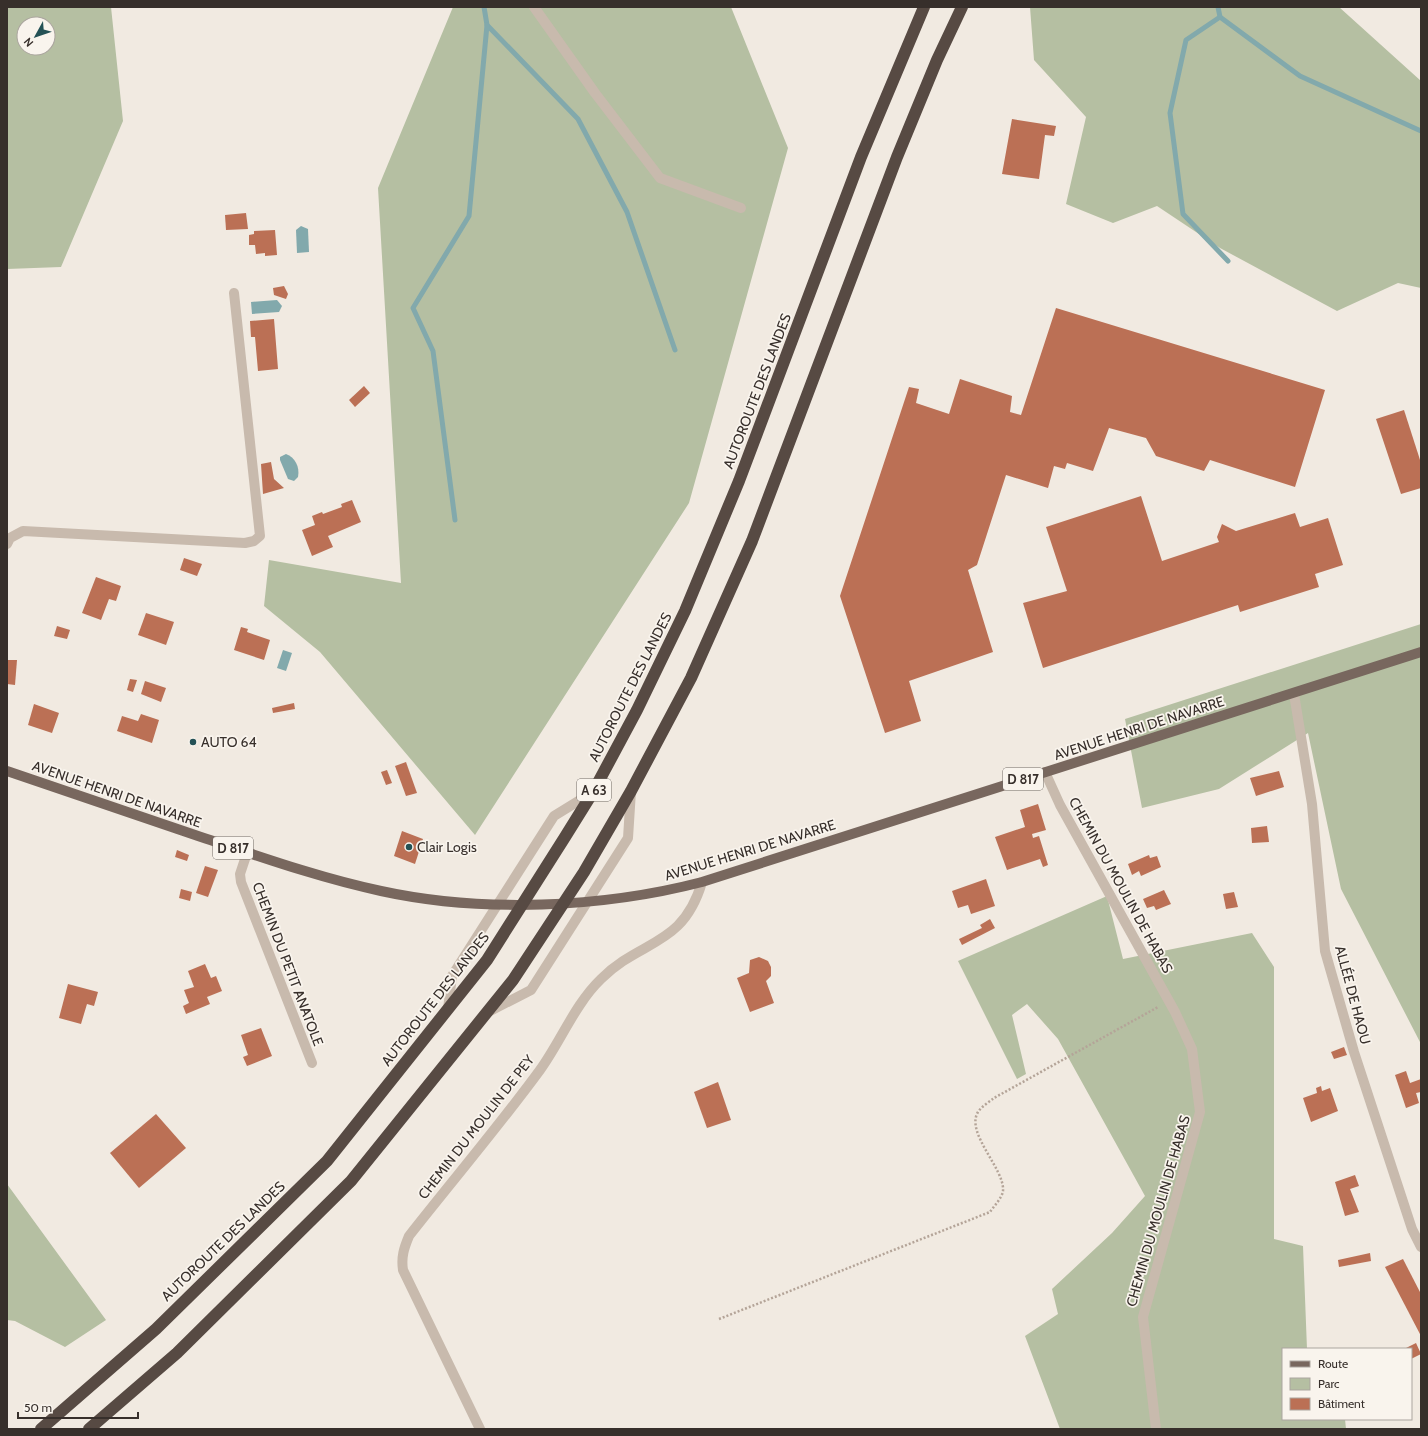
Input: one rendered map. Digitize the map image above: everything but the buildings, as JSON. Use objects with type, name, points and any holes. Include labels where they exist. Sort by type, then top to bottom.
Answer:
[{"type":"highway","name":"AUTOROUTE DES LANDES","points":[[41,1429],[156,1329],[327,1161],[487,960],[593,792],[660,662],[718,534],[861,157],[924,7]]},
{"type":"highway","name":"A 63","points":[[89,1429],[177,1353],[351,1181],[513,980],[584,872],[631,791],[691,678],[752,541],[897,156],[937,60],[962,7]]},
{"type":"main road","name":"AVENUE HENRI DE NAVARRE","points":[[7,771],[247,853],[313,874],[382,891],[418,898],[464,902],[532,904],[624,898],[702,882],[1294,694],[1421,652]]},
{"type":"street","points":[[534,7],[595,92],[660,178],[741,208]]},
{"type":"street","points":[[7,544],[10,538],[23,531],[245,543],[254,541],[260,536],[234,293]]},
{"type":"street","name":"ALLÉE DE HAOU","points":[[1294,694],[1312,804],[1325,951],[1359,1066],[1412,1228],[1421,1247]]},
{"type":"street","name":"CHEMIN DU MOULIN DE HABAS","points":[[1046,772],[1060,805],[1169,1001],[1192,1049],[1200,1112],[1143,1317],[1156,1429]]},
{"type":"street","points":[[486,1013],[531,990],[628,838],[631,791]]},
{"type":"street","points":[[448,1009],[452,976],[554,816],[593,792]]},
{"type":"street","name":"CHEMIN DU PETIT ANATOLE","points":[[247,853],[240,874],[241,882],[312,1063]]},
{"type":"street","name":"CHEMIN DU MOULIN DE PEY","points":[[480,1429],[403,1270],[402,1258],[404,1247],[409,1236],[541,1069],[589,994],[601,979],[622,963],[668,935],[680,925],[698,898],[702,882]]},
{"type":"path","points":[[719,1319],[990,1212],[1003,1193],[1002,1180],[984,1148],[977,1129],[977,1114],[982,1107],[994,1098],[1169,1001]]},
{"type":"green space","points":[[7,7],[111,7],[123,121],[61,267],[7,269]]},
{"type":"green space","points":[[453,7],[731,7],[788,148],[689,503],[475,835],[320,652],[264,606],[269,560],[401,583],[378,188]]},
{"type":"green space","points":[[1030,7],[1339,7],[1421,81],[1421,288],[1398,283],[1337,311],[1220,248],[1157,206],[1113,223],[1066,204],[1086,117],[1034,60]]},
{"type":"green space","points":[[1421,624],[1421,1044],[1341,889],[1308,733],[1219,789],[1142,808],[1125,719]]},
{"type":"green space","points":[[1107,896],[1123,959],[1252,933],[1274,967],[1274,1239],[1303,1246],[1307,1348],[1282,1348],[1282,1420],[1345,1420],[1346,1429],[1060,1429],[1025,1336],[1058,1314],[1052,1289],[1112,1233],[1145,1196],[1058,1039],[1027,1004],[1012,1015],[1026,1074],[1017,1079],[958,961]]},
{"type":"green space","points":[[7,1184],[106,1320],[65,1347],[15,1321],[7,1320]]},
{"type":"water","points":[[301,226],[308,229],[309,252],[297,253],[296,230]]},
{"type":"water","points":[[277,300],[282,306],[279,312],[252,314],[251,302]]},
{"type":"water","points":[[286,454],[292,457],[297,466],[298,477],[294,481],[288,479],[280,460],[280,457]]},
{"type":"water","points":[[283,650],[292,653],[286,671],[277,668]]},
{"type":"waterway","points":[[484,7],[487,25],[578,119],[627,212],[675,350]]},
{"type":"waterway","points":[[1218,7],[1220,17],[1300,76],[1421,131]]},
{"type":"waterway","points":[[1220,17],[1186,40],[1170,113],[1183,214],[1228,261]]},
{"type":"waterway","points":[[455,520],[433,351],[413,308],[469,216],[487,25]]},
{"type":"place","name":"AUTO 64","points":[[193,742]]},
{"type":"place","name":"Clair Logis","points":[[409,847]]}]
